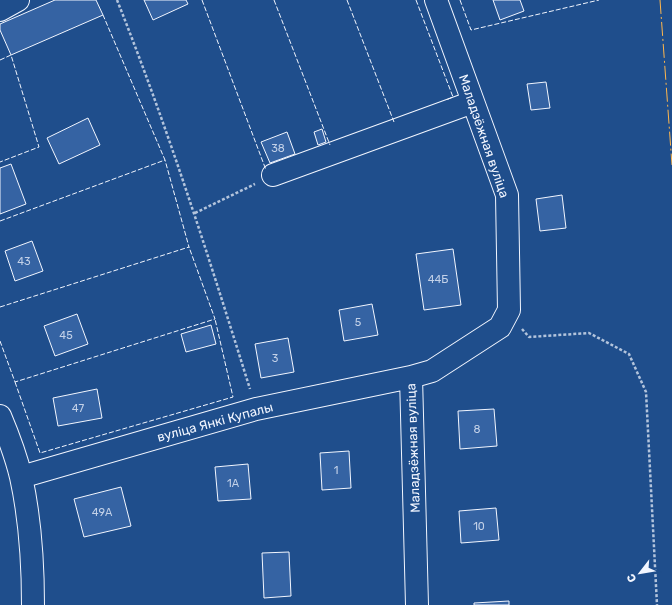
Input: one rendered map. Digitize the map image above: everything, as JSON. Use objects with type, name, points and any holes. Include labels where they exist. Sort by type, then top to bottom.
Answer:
[{"type":"street","points":[[0,10],[18,0]]},
{"type":"street","name":"Маладзёжная вуліца","points":[[417,605],[411,377],[432,371],[500,327],[509,310],[507,195],[436,0]]},
{"type":"street","points":[[273,175],[473,102]]},
{"type":"street","name":"вуліца Янкі Купалы","points":[[21,477],[256,409],[411,377]]},
{"type":"street","points":[[0,416],[13,449],[21,477],[33,570],[33,605]]},
{"type":"path","points":[[117,0],[137,51],[195,213],[256,409]]},
{"type":"path","points":[[195,213],[273,175]]},
{"type":"path","points":[[509,310],[529,337],[589,333],[629,354],[646,392],[657,605]]},
{"type":"building","points":[[55,0],[96,0],[103,15],[11,55],[0,30],[0,24]]},
{"type":"building","points":[[144,0],[186,0],[188,4],[153,20]]},
{"type":"building","points":[[493,0],[520,0],[524,11],[500,20]]},
{"type":"building","points":[[546,82],[550,108],[531,110],[527,84]]},
{"type":"building","points":[[88,118],[100,145],[59,164],[47,138]]},
{"type":"building","points":[[322,129],[326,142],[318,145],[314,132]]},
{"type":"building","points":[[287,132],[295,154],[270,163],[261,142]]},
{"type":"building","points":[[11,164],[26,204],[0,214],[0,168]]},
{"type":"building","points":[[562,195],[566,228],[540,231],[536,199]]},
{"type":"building","points":[[32,241],[43,271],[15,281],[5,251]]},
{"type":"building","points":[[453,249],[461,305],[424,310],[416,254]]},
{"type":"building","points":[[372,304],[378,335],[344,341],[339,310]]},
{"type":"building","points":[[77,314],[88,344],[55,356],[44,326]]},
{"type":"building","points":[[211,325],[216,344],[186,352],[181,334]]},
{"type":"building","points":[[288,338],[294,372],[261,378],[255,344]]},
{"type":"building","points":[[97,389],[102,418],[58,426],[53,398]]},
{"type":"building","points":[[494,409],[497,446],[460,449],[458,411]]},
{"type":"building","points":[[349,451],[351,488],[322,490],[320,453]]},
{"type":"building","points":[[248,464],[251,499],[218,501],[215,467]]},
{"type":"building","points":[[121,487],[131,526],[84,537],[74,499]]},
{"type":"building","points":[[496,508],[499,540],[461,543],[459,511]]},
{"type":"building","points":[[289,552],[291,596],[264,598],[262,553]]},
{"type":"building","points":[[509,601],[509,605],[474,605],[474,603]]},
{"type":"fence","points":[[202,0],[266,170]]},
{"type":"fence","points":[[274,0],[330,145]]},
{"type":"fence","points":[[347,0],[394,122]]},
{"type":"fence","points":[[416,0],[453,97],[446,100]]},
{"type":"fence","points":[[460,0],[471,30],[599,0]]},
{"type":"fence","points":[[0,221],[165,160],[103,15]]},
{"type":"fence","points":[[0,60],[11,55],[39,147],[0,162]]},
{"type":"fence","points":[[0,307],[189,247],[165,160]]},
{"type":"fence","points":[[0,341],[15,382],[215,319],[189,247]]},
{"type":"fence","points":[[15,382],[40,453],[233,397],[215,319]]},
{"type":"power","points":[[660,0],[672,165]]}]
